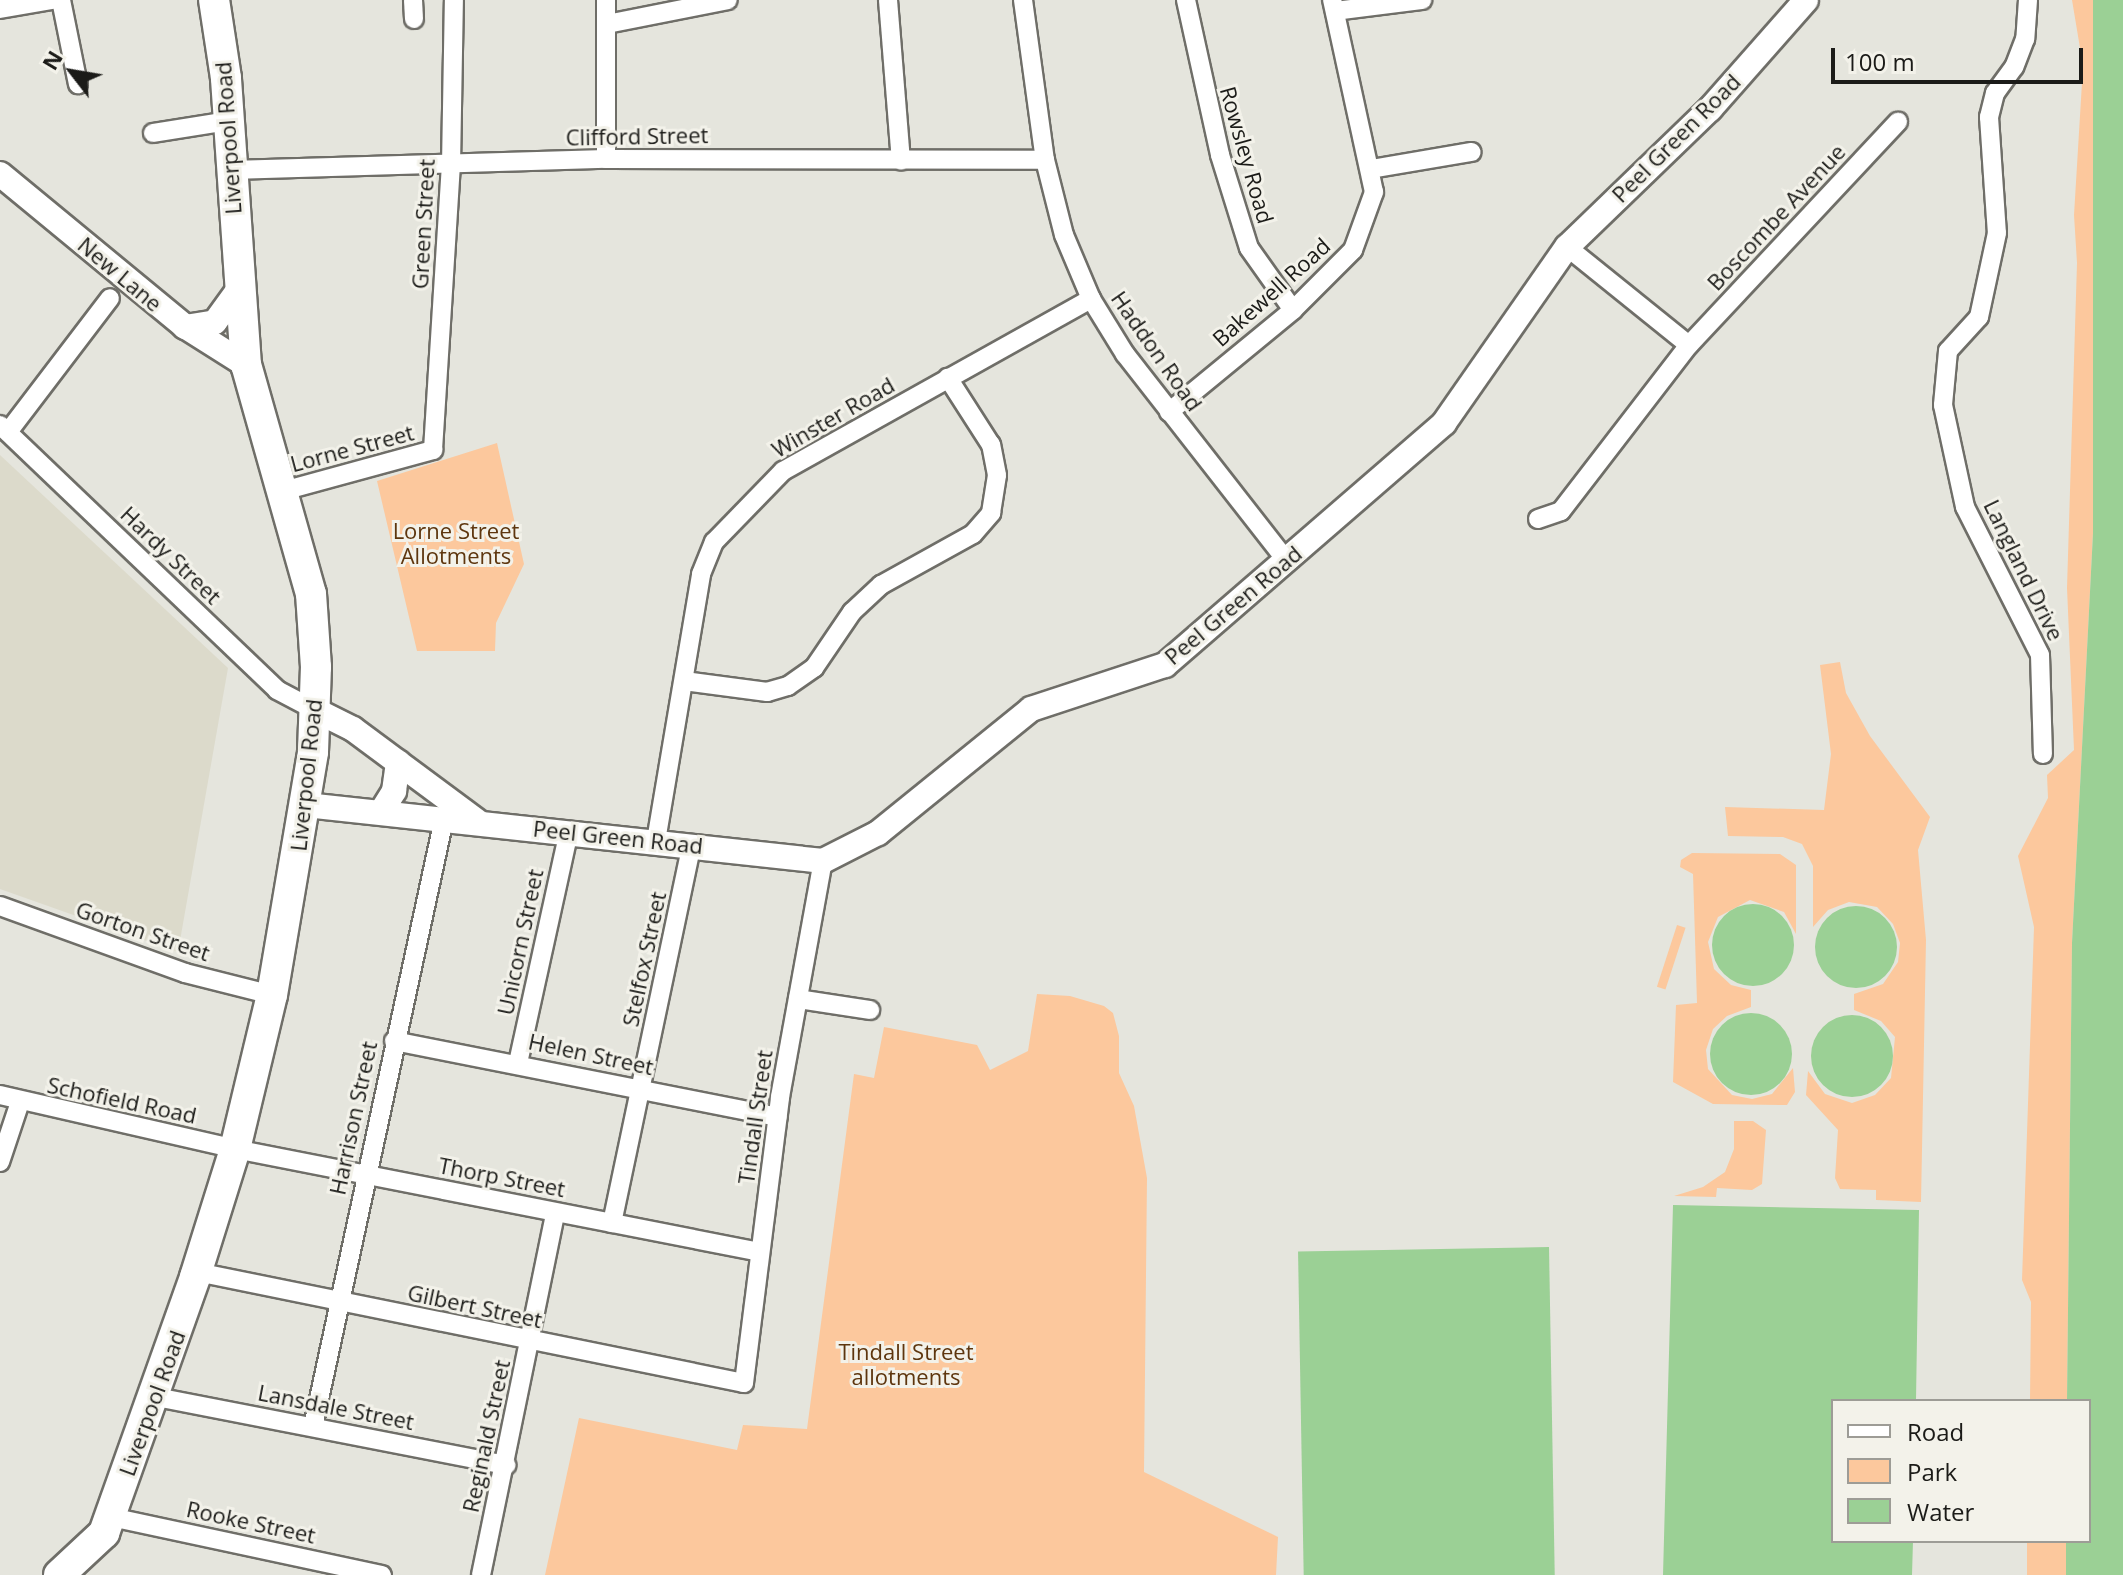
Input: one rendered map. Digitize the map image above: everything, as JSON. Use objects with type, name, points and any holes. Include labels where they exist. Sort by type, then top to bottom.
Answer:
[{"type":"main road","name":"Liverpool Road","points":[[101,1575],[107,1525],[156,1397],[235,1149],[272,995],[306,805],[315,710],[311,594],[246,365],[237,292],[228,121],[214,0]]},
{"type":"main road","name":"Liverpool Road","points":[[59,1575],[107,1525]]},
{"type":"street","points":[[0,9],[52,0]]},
{"type":"street","points":[[61,0],[78,84]]},
{"type":"street","name":"Green Street","points":[[433,450],[451,166],[453,0]]},
{"type":"street","points":[[606,0],[606,159]]},
{"type":"street","points":[[607,24],[728,0]]},
{"type":"street","points":[[888,0],[901,160]]},
{"type":"street","name":"Haddon Road","points":[[1023,0],[1045,160],[1064,235],[1091,299],[1169,412],[1286,560]]},
{"type":"street","name":"Rowsley Road","points":[[1186,0],[1220,155],[1249,248],[1293,310]]},
{"type":"street","points":[[1334,6],[1422,0]]},
{"type":"street","name":"Peel Green Road","points":[[306,805],[477,821],[823,861],[878,833],[1031,709],[1165,665],[1444,423],[1567,247],[1710,109],[1806,0]]},
{"type":"street","name":"Langland Drive","points":[[2028,0],[2025,39],[2014,67],[1995,93],[1989,117],[1997,233],[1979,317],[1948,351],[1943,405],[1965,507],[2040,655],[2043,754]]},
{"type":"street","name":"Bakewell Road","points":[[1169,412],[1293,310],[1353,250],[1374,192],[1334,6]]},
{"type":"street","points":[[153,133],[228,121]]},
{"type":"street","name":"Boscombe Avenue","points":[[1538,519],[1561,511],[1689,345],[1898,122]]},
{"type":"street","points":[[1371,169],[1472,152]]},
{"type":"street","name":"Clifford Street","points":[[231,170],[451,166],[606,159],[1045,160]]},
{"type":"street","name":"New Lane","points":[[0,174],[185,327],[246,365]]},
{"type":"street","points":[[1567,247],[1689,345]]},
{"type":"street","points":[[185,327],[215,322],[237,292]]},
{"type":"street","points":[[4,428],[110,298]]},
{"type":"street","name":"Winster Road","points":[[656,841],[701,574],[714,542],[735,516],[783,471],[1091,299]]},
{"type":"street","points":[[684,681],[767,692],[788,686],[814,668],[852,612],[881,585],[973,534],[991,513],[997,475],[991,445],[948,378]]},
{"type":"street","name":"Hardy Street","points":[[4,428],[277,690],[315,710]]},
{"type":"street","name":"Lorne Street","points":[[283,491],[433,450]]},
{"type":"street","name":"Peel Green Road","points":[[315,710],[398,762],[477,821]]},
{"type":"street","points":[[381,812],[394,791],[398,762]]},
{"type":"street","name":"Harrison Street","points":[[313,1427],[365,1174],[444,819]]},
{"type":"street","name":"Unicorn Street","points":[[518,1063],[569,832]]},
{"type":"street","name":"Stelfox Street","points":[[612,1223],[692,845]]},
{"type":"street","name":"Tindall Street","points":[[744,1383],[778,1117],[823,861]]},
{"type":"street","name":"Gorton Street","points":[[0,906],[185,973],[272,995]]},
{"type":"street","points":[[798,999],[870,1010]]},
{"type":"street","name":"Helen Street","points":[[394,1041],[518,1063],[778,1117]]},
{"type":"street","name":"Schofield Road","points":[[0,1095],[235,1149]]},
{"type":"street","points":[[0,1162],[20,1102]]},
{"type":"street","name":"Thorp Street","points":[[235,1149],[760,1252]]},
{"type":"street","name":"Reginald Street","points":[[481,1575],[506,1465],[555,1213]]},
{"type":"street","name":"Gilbert Street","points":[[197,1272],[744,1383]]},
{"type":"street","name":"Lansdale Street","points":[[156,1397],[506,1465]]},
{"type":"street","name":"Rooke Street","points":[[107,1525],[382,1575]]},
{"type":"shaded area","points":[[0,455],[228,668],[178,952],[0,889]]},
{"type":"green space","points":[[2072,0],[2093,0],[2093,533],[2072,943],[2067,1399],[2030,1399],[2031,1302],[2022,1280],[2034,927],[2018,856],[2048,798],[2047,775],[2074,750],[2067,588],[2077,263],[2074,215],[2083,66]]},
{"type":"green space","name":"Lorne Street Allotments","points":[[497,443],[524,564],[496,623],[495,651],[417,651],[377,481]]},
{"type":"green space","points":[[1840,662],[1846,693],[1870,736],[1930,817],[1918,850],[1926,940],[1921,1202],[1876,1200],[1876,1190],[1840,1189],[1835,1178],[1838,1130],[1806,1095],[1808,1071],[1825,1094],[1852,1103],[1875,1095],[1891,1078],[1895,1037],[1881,1021],[1854,1010],[1854,994],[1883,984],[1898,962],[1900,943],[1893,924],[1877,907],[1849,902],[1828,910],[1813,927],[1813,866],[1802,844],[1783,837],[1728,836],[1725,807],[1824,810],[1831,754],[1820,665]]},
{"type":"green space","points":[[1692,853],[1780,854],[1796,865],[1796,934],[1784,912],[1750,900],[1718,917],[1708,942],[1714,969],[1731,985],[1751,990],[1751,1007],[1727,1016],[1713,1029],[1706,1050],[1708,1069],[1732,1095],[1752,1099],[1772,1094],[1793,1068],[1795,1092],[1787,1105],[1713,1104],[1673,1082],[1676,1005],[1697,1003],[1693,874],[1680,867],[1681,860]]},
{"type":"green space","points":[[1677,925],[1686,928],[1665,990],[1657,987]]},
{"type":"green space","name":"Tindall Street allotments","points":[[1037,994],[1070,996],[1104,1006],[1113,1013],[1119,1036],[1119,1073],[1134,1106],[1147,1178],[1144,1472],[1278,1537],[1276,1575],[545,1575],[579,1418],[737,1450],[743,1425],[807,1429],[854,1074],[874,1078],[884,1027],[977,1045],[990,1070],[1028,1051]]},
{"type":"green space","points":[[1734,1121],[1753,1121],[1766,1130],[1762,1184],[1752,1190],[1717,1188],[1716,1197],[1674,1196],[1703,1187],[1725,1172],[1734,1149]]},
{"type":"green space","points":[[2027,1543],[2066,1543],[2066,1575],[2027,1575]]},
{"type":"water","points":[[2093,0],[2123,0],[2123,1575],[2066,1575],[2066,1543],[2091,1543],[2091,1399],[2067,1399],[2072,943],[2093,533]]},
{"type":"water","points":[[1745,904],[1761,904],[1776,911],[1787,922],[1794,945],[1791,961],[1782,974],[1761,986],[1745,986],[1730,979],[1719,968],[1712,953],[1712,937],[1719,922],[1730,911]]},
{"type":"water","points":[[1848,906],[1864,906],[1879,913],[1890,924],[1897,947],[1894,963],[1885,976],[1864,988],[1848,988],[1833,981],[1822,970],[1815,955],[1815,939],[1822,924],[1833,913]]},
{"type":"water","points":[[1743,1013],[1759,1013],[1774,1020],[1785,1031],[1792,1054],[1789,1070],[1780,1083],[1759,1095],[1743,1095],[1728,1088],[1717,1077],[1710,1062],[1710,1046],[1717,1031],[1728,1020]]},
{"type":"water","points":[[1844,1015],[1860,1015],[1875,1022],[1886,1033],[1893,1056],[1890,1072],[1881,1085],[1860,1097],[1844,1097],[1829,1090],[1818,1079],[1811,1064],[1811,1048],[1818,1033],[1829,1022]]},
{"type":"water","points":[[1673,1205],[1919,1210],[1916,1399],[1831,1399],[1831,1543],[1913,1543],[1912,1575],[1663,1575]]},
{"type":"water","points":[[1549,1247],[1555,1575],[1304,1575],[1298,1251]]}]
